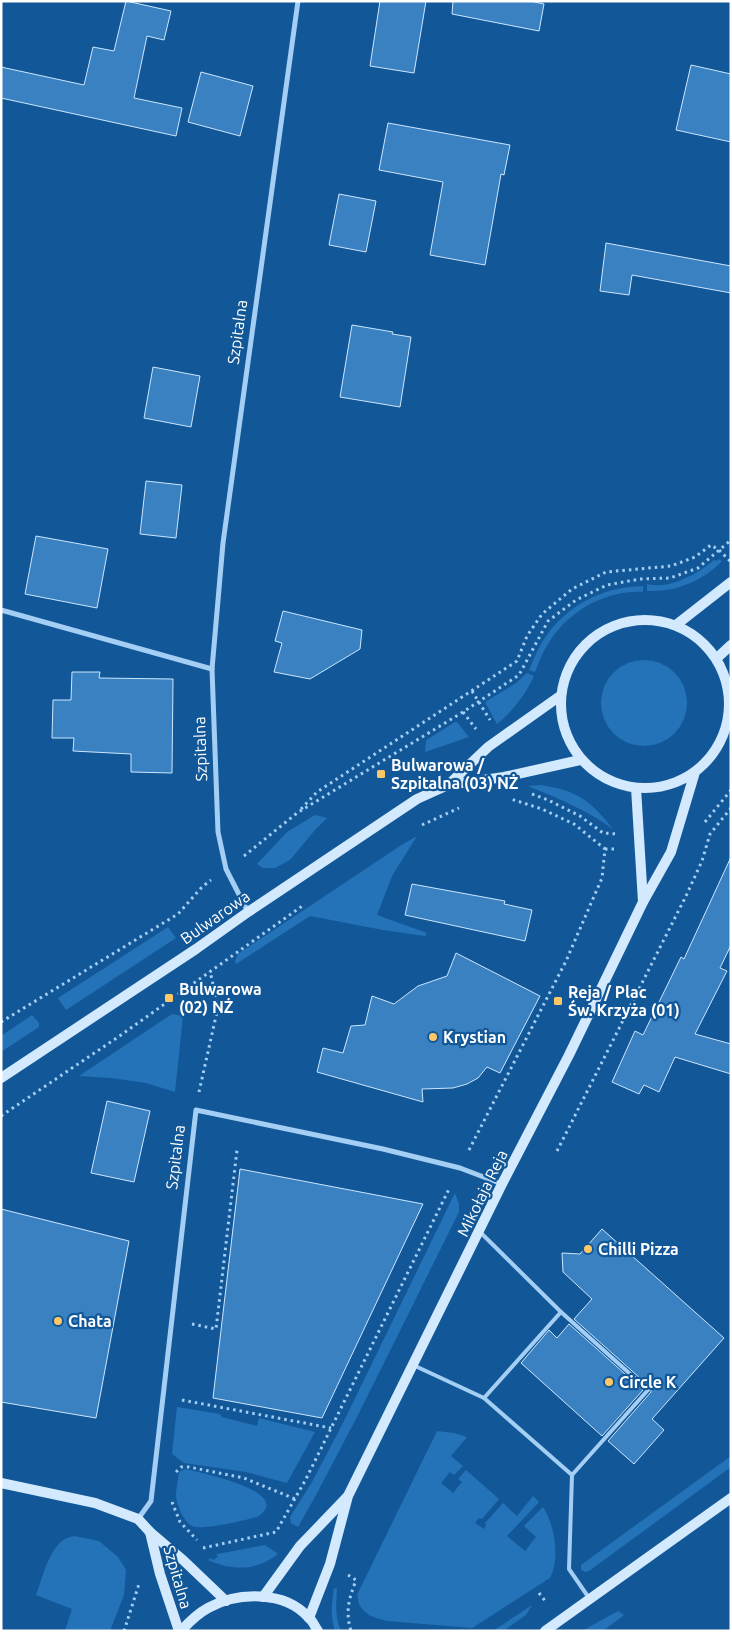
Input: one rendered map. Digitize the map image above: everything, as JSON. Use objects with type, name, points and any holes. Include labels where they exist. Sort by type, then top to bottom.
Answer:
[{"type":"street","name":"Szpitalna","points":[[248,912],[226,869],[218,832],[212,668],[223,543],[298,1]]},
{"type":"street","points":[[676,625],[731,582]]},
{"type":"street","points":[[1,610],[212,668]]},
{"type":"street","points":[[651,619],[676,625],[699,638],[717,658],[729,693],[729,718],[721,743],[710,759],[695,772],[677,783],[657,788],[636,788],[615,784],[596,774],[580,760],[568,740],[561,718],[560,696],[567,670],[580,648],[601,632],[625,621],[651,619]]},
{"type":"street","points":[[717,658],[731,645]]},
{"type":"street","points":[[717,658],[731,663]]},
{"type":"street","name":"Bulwarowa","points":[[448,786],[488,746],[560,696]]},
{"type":"street","points":[[721,743],[731,738]]},
{"type":"street","name":"Bulwarowa","points":[[1,1078],[417,799],[448,786],[517,774],[580,760]]},
{"type":"street","name":"Mikołaja Reja","points":[[348,1496],[480,1232],[502,1184],[569,1055],[643,902],[671,852],[695,772]]},
{"type":"street","name":"Mikołaja Reja","points":[[636,788],[643,902]]},
{"type":"street","name":"Szpitalna","points":[[138,1519],[150,1501],[196,1110],[402,1153],[460,1168],[502,1184]]},
{"type":"street","name":"Szpitalna","points":[[1,1483],[95,1503],[138,1519],[226,1601]]},
{"type":"street","points":[[263,1597],[300,1546],[348,1496]]},
{"type":"street","points":[[309,1618],[330,1564],[348,1496]]},
{"type":"street","points":[[545,1631],[731,1498]]},
{"type":"street","name":"Szpitalna","points":[[150,1532],[160,1574],[180,1631]]},
{"type":"street","points":[[180,1631],[192,1619],[208,1608],[244,1597],[263,1597],[280,1599],[296,1606],[309,1618],[318,1631]]},
{"type":"lane","points":[[480,1232],[561,1312],[648,1390],[572,1475],[569,1569],[589,1598]]},
{"type":"lane","points":[[484,1398],[561,1312]]},
{"type":"lane","points":[[413,1365],[484,1398],[572,1475]]},
{"type":"path","points":[[731,540],[719,550],[698,568],[670,578],[640,579],[607,585],[576,600],[548,621],[519,674],[297,813],[317,792],[517,661],[527,636],[542,614],[572,588],[606,572],[670,566],[694,557],[711,545],[719,550],[731,561]]},
{"type":"path","points":[[472,691],[502,737]]},
{"type":"path","points":[[517,774],[523,791],[548,800],[580,816],[603,833],[639,836]]},
{"type":"path","points":[[676,838],[696,841],[705,822],[731,790]]},
{"type":"path","points":[[557,1151],[686,896],[702,861],[710,834],[731,808]]},
{"type":"path","points":[[1,1022],[178,914]]},
{"type":"path","points":[[196,949],[210,971],[218,1007],[196,1110]]},
{"type":"path","points":[[1,1116],[210,971]]},
{"type":"path","points":[[190,1324],[216,1329],[237,1150]]},
{"type":"path","points":[[180,1399],[331,1428]]},
{"type":"path","points":[[174,1474],[181,1466],[244,1478],[295,1499]]},
{"type":"path","points":[[170,1500],[180,1522],[205,1547]]},
{"type":"path","points":[[351,1631],[348,1619],[348,1600],[356,1580]]},
{"type":"shaded area","points":[[719,559],[722,561],[706,575],[688,584],[668,590],[647,591],[647,584],[664,585],[683,580],[714,560],[717,561]]},
{"type":"shaded area","points":[[643,586],[643,592],[629,592],[601,599],[576,613],[556,632],[544,651],[535,672],[529,670],[542,642],[551,629],[573,609],[585,601],[613,590]]},
{"type":"shaded area","points":[[644,660],[660,663],[668,667],[680,679],[684,687],[687,703],[684,719],[680,727],[668,739],[660,743],[644,746],[628,743],[620,739],[608,727],[604,719],[601,703],[604,687],[608,679],[620,667],[628,663]]},
{"type":"shaded area","points":[[527,673],[534,676],[527,690],[514,708],[497,724],[485,702],[516,683]]},
{"type":"shaded area","points":[[455,722],[469,737],[425,752],[428,739]]},
{"type":"shaded area","points":[[541,785],[565,790],[582,798],[613,829],[582,810],[528,786]]},
{"type":"shaded area","points":[[315,815],[327,818],[290,860],[275,868],[263,868],[257,864],[287,832]]},
{"type":"shaded area","points":[[417,836],[392,876],[377,915],[427,933],[425,936],[310,916],[236,964],[235,961],[238,954]]},
{"type":"shaded area","points":[[168,927],[176,938],[66,1010],[58,998]]},
{"type":"shaded area","points":[[172,1014],[183,1016],[175,1092],[146,1083],[79,1076]]},
{"type":"shaded area","points":[[32,1015],[39,1023],[39,1027],[1,1052],[1,1036]]},
{"type":"shaded area","points":[[455,1193],[459,1204],[459,1212],[357,1417],[298,1527],[291,1523],[290,1517],[312,1482],[342,1425]]},
{"type":"shaded area","points":[[177,1407],[220,1414],[222,1417],[257,1426],[259,1418],[315,1432],[287,1483],[246,1472],[184,1463],[172,1454]]},
{"type":"shaded area","points":[[437,1431],[467,1437],[451,1456],[463,1466],[454,1475],[450,1472],[441,1483],[453,1493],[462,1482],[458,1479],[466,1470],[499,1499],[482,1519],[479,1518],[475,1523],[484,1529],[485,1523],[503,1503],[517,1516],[533,1496],[539,1502],[507,1536],[525,1551],[536,1537],[524,1526],[543,1507],[551,1523],[555,1542],[555,1561],[550,1578],[472,1628],[387,1621],[376,1618],[363,1610],[357,1595]]},
{"type":"shaded area","points":[[731,1456],[731,1467],[589,1571],[581,1570],[581,1565]]},
{"type":"shaded area","points":[[185,1469],[241,1485],[264,1499],[266,1508],[257,1517],[214,1526],[192,1526],[183,1517],[176,1499],[179,1472]]},
{"type":"shaded area","points":[[74,1536],[99,1541],[118,1557],[126,1570],[124,1595],[110,1631],[65,1631],[72,1609],[36,1595],[45,1568],[54,1551],[59,1544]]},
{"type":"shaded area","points":[[265,1545],[278,1554],[261,1564],[244,1568],[217,1564],[208,1560],[218,1557],[216,1554]]},
{"type":"shaded area","points":[[334,1588],[337,1589],[337,1616],[341,1631],[335,1631],[332,1620]]},
{"type":"shaded area","points":[[532,1605],[526,1615],[503,1631],[493,1631]]},
{"type":"shaded area","points":[[618,1611],[624,1615],[603,1631],[582,1631]]},
{"type":"building","points":[[126,1],[171,11],[164,40],[147,36],[134,98],[182,108],[176,136],[1,98],[1,67],[84,85],[93,47],[114,51]]},
{"type":"building","points":[[380,1],[426,1],[414,73],[370,66]]},
{"type":"building","points":[[453,1],[530,1],[544,4],[539,31],[452,14]]},
{"type":"building","points":[[691,65],[731,74],[731,142],[676,130]]},
{"type":"building","points":[[201,72],[253,86],[240,136],[188,122]]},
{"type":"building","points":[[388,123],[510,145],[504,175],[501,174],[485,265],[430,255],[443,182],[379,170]]},
{"type":"building","points":[[339,194],[376,201],[366,252],[329,245]]},
{"type":"building","points":[[606,243],[731,266],[731,293],[632,275],[629,295],[600,291]]},
{"type":"building","points":[[352,325],[411,337],[400,407],[340,397]]},
{"type":"building","points":[[153,367],[200,376],[191,427],[144,418]]},
{"type":"building","points":[[146,481],[182,485],[176,538],[140,534]]},
{"type":"building","points":[[36,536],[108,549],[97,608],[25,594]]},
{"type":"building","points":[[283,611],[362,630],[360,649],[310,679],[274,672],[282,643],[275,641]]},
{"type":"building","points":[[72,672],[100,672],[99,678],[173,679],[172,773],[131,772],[131,754],[73,751],[74,738],[52,738],[53,700],[71,700]]},
{"type":"building","points":[[731,857],[731,945],[720,968],[727,971],[695,1034],[731,1044],[731,1074],[675,1057],[659,1092],[644,1085],[639,1094],[612,1082],[635,1031],[643,1035],[681,957],[684,959]]},
{"type":"building","points":[[412,884],[505,901],[504,904],[532,910],[525,941],[405,915]]},
{"type":"building","name":"Krystian","points":[[456,953],[540,996],[500,1073],[487,1067],[478,1078],[467,1084],[453,1088],[422,1089],[423,1102],[317,1072],[323,1048],[343,1053],[351,1026],[365,1025],[372,996],[394,1004],[418,986],[447,976]]},
{"type":"building","points":[[107,1101],[150,1111],[134,1182],[91,1173]]},
{"type":"building","points":[[240,1169],[423,1204],[322,1418],[213,1398]]},
{"type":"building","name":"Chata","points":[[1,1209],[129,1241],[96,1418],[1,1402]]},
{"type":"building","points":[[602,1229],[724,1338],[652,1419],[664,1430],[634,1464],[608,1441],[651,1392],[651,1388],[574,1319],[592,1299],[563,1272],[562,1253],[580,1254]]},
{"type":"building","points":[[569,1324],[643,1390],[602,1436],[521,1363],[549,1330],[557,1338]]},
{"type":"place","name":"Bulwarowa / Szpitalna (03) NŻ","points":[[381,774]]},
{"type":"place","name":"Bulwarowa (02) NŻ","points":[[169,998]]},
{"type":"place","name":"Reja / Plac Św. Krzyża (01)","points":[[558,1001]]},
{"type":"place","name":"Krystian","points":[[433,1037]]},
{"type":"place","name":"Chilli Pizza","points":[[588,1249]]},
{"type":"place","name":"Chata","points":[[58,1321]]},
{"type":"place","name":"Circle K","points":[[609,1382]]}]
